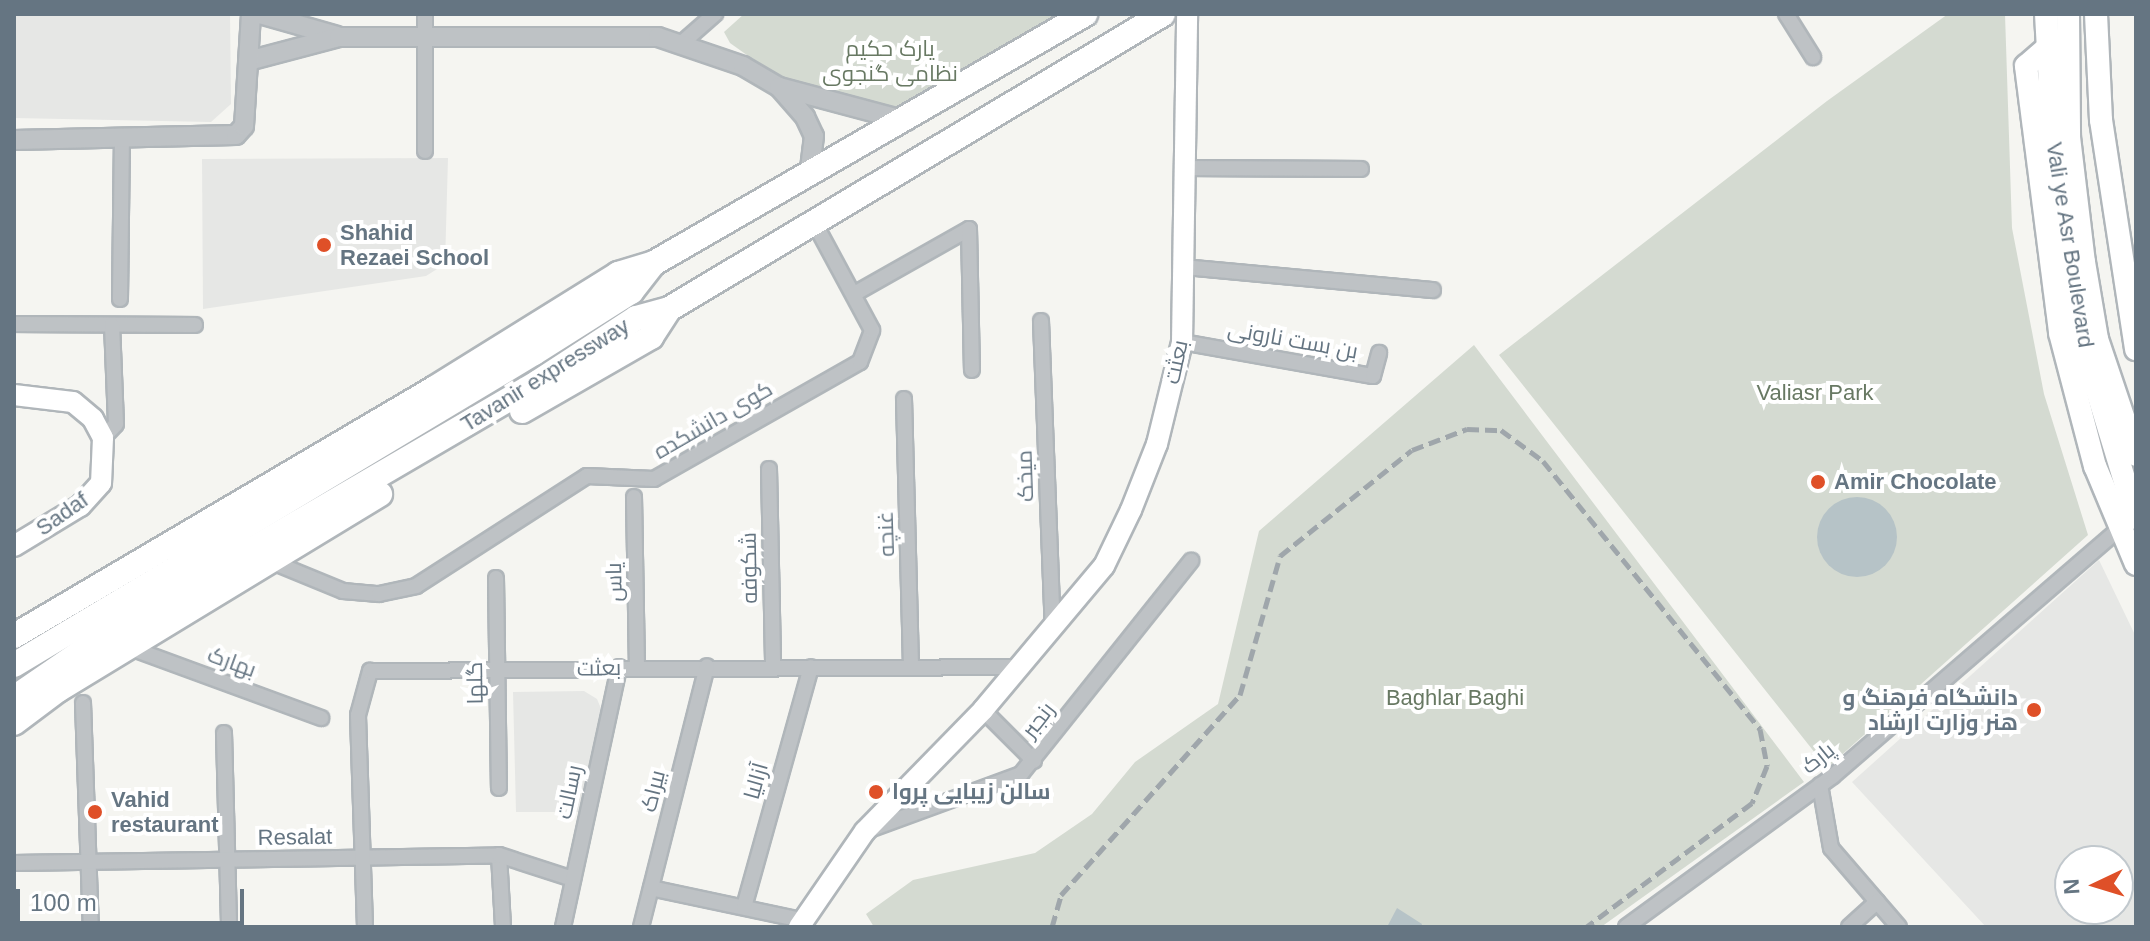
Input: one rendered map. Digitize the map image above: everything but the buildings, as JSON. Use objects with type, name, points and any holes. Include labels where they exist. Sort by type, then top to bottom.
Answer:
[{"type":"highway","name":"Tavanir expressway","points":[[14,665],[534,353],[631,292],[654,263],[907,121],[1085,14]]},
{"type":"highway","name":"Tavanir expressway","points":[[14,698],[107,634],[538,382],[636,318],[669,309],[1163,14]]},
{"type":"highway","points":[[14,636],[422,397],[618,274],[654,263]]},
{"type":"highway","points":[[14,723],[128,647],[651,337],[669,309]]},
{"type":"main road","name":"بعثت","points":[[800,924],[865,831],[983,710],[1104,566],[1131,510],[1157,444],[1182,342],[1188,168],[1187,14]]},
{"type":"main road","points":[[2095,14],[2101,120],[2136,349]]},
{"type":"main road","name":"Vali ye Asr Boulevard","points":[[2061,16],[2048,47],[2053,140],[2082,341],[2130,521],[2136,564]]},
{"type":"main road","name":"Vali ye Asr Boulevard","points":[[2061,16],[2069,137],[2097,339],[2136,455]]},
{"type":"main road","points":[[14,395],[73,402],[93,419],[103,438]]},
{"type":"main road","name":"Sadaf","points":[[14,546],[80,506],[101,483],[103,438]]},
{"type":"street","points":[[14,140],[122,140],[236,135],[244,126],[251,14]]},
{"type":"street","points":[[260,14],[339,37]]},
{"type":"street","points":[[425,14],[425,151]]},
{"type":"street","points":[[683,42],[715,14]]},
{"type":"street","points":[[1786,14],[1813,57]]},
{"type":"street","points":[[2061,16],[2095,14]]},
{"type":"street","points":[[248,61],[339,37],[426,34],[627,36],[683,42],[779,87],[907,121]]},
{"type":"street","points":[[779,87],[805,117],[814,136],[809,177]]},
{"type":"street","points":[[120,299],[122,140]]},
{"type":"street","points":[[1188,168],[1361,169]]},
{"type":"street","name":"کوی دانشکده","points":[[270,561],[343,591],[379,594],[416,586],[587,476],[654,479],[860,362],[872,330],[815,224]]},
{"type":"street","points":[[854,294],[969,229],[972,370]]},
{"type":"street","points":[[1184,267],[1433,290]]},
{"type":"street","name":"میخک","points":[[1041,321],[1053,629]]},
{"type":"street","points":[[14,324],[195,325]]},
{"type":"street","points":[[103,438],[116,424],[112,325]]},
{"type":"street","name":"بن بست نارونی","points":[[1182,342],[1373,376],[1379,353]]},
{"type":"street","name":"غنچه","points":[[904,399],[911,667]]},
{"type":"street","name":"شکوفه","points":[[769,469],[773,665]]},
{"type":"street","name":"یاس","points":[[634,497],[637,667]]},
{"type":"street","name":"پارک","points":[[1626,927],[1820,785],[2130,521]]},
{"type":"street","name":"رنجبر","points":[[865,831],[1004,783],[1034,761],[1191,561]]},
{"type":"street","name":"گلها","points":[[496,578],[499,788]]},
{"type":"street","name":"بهارک","points":[[128,647],[321,718]]},
{"type":"street","name":"بعثت","points":[[363,858],[358,715],[370,671],[773,665],[1021,667]]},
{"type":"street","name":"بیراک","points":[[641,927],[707,666]]},
{"type":"street","name":"رسالت","points":[[563,927],[619,667]]},
{"type":"street","name":"آزالیا","points":[[744,907],[811,667]]},
{"type":"street","points":[[83,703],[91,927]]},
{"type":"street","points":[[983,710],[1034,761]]},
{"type":"street","points":[[224,733],[229,927]]},
{"type":"street","points":[[1820,785],[1831,848],[1899,927]]},
{"type":"street","points":[[499,855],[503,927]]},
{"type":"street","name":"Resalat","points":[[14,863],[499,855],[573,879]]},
{"type":"street","points":[[363,858],[365,927]]},
{"type":"street","points":[[651,888],[744,907],[800,924]]},
{"type":"street","points":[[1849,927],[1877,902]]},
{"type":"shaded area","points":[[14,14],[230,14],[231,104],[211,122],[14,118]]},
{"type":"shaded area","name":"Shahid Rezaei School","points":[[448,158],[445,264],[426,276],[203,309],[202,159]]},
{"type":"shaded area","points":[[1857,497],[1872,500],[1885,509],[1894,522],[1897,537],[1894,552],[1885,565],[1872,574],[1857,577],[1842,574],[1829,565],[1820,552],[1817,537],[1820,522],[1829,509],[1842,500]]},
{"type":"shaded area","name":"دانشگاه فرهنگ و هنر وزارت ارشاد","points":[[2099,560],[2136,637],[2136,927],[1986,927],[1852,782]]},
{"type":"shaded area","points":[[584,691],[597,699],[602,711],[580,812],[516,812],[513,692]]},
{"type":"shaded area","points":[[1397,908],[1422,924],[1421,927],[1387,927]]},
{"type":"green space","name":"پارک حکیم نظامی گنجوی","points":[[744,14],[1063,14],[900,110],[800,93],[730,43],[724,32]]},
{"type":"green space","name":"Valiasr Park","points":[[1948,14],[2005,14],[2012,228],[2044,394],[2088,535],[1827,768],[1499,355],[1827,101]]},
{"type":"green space","name":"Baghlar Baghi","points":[[1474,345],[1804,782],[1601,927],[874,927],[866,914],[913,880],[1035,853],[1092,814],[1135,762],[1218,704],[1259,531]]},
{"type":"railway","points":[[1052,927],[1061,895],[1240,695],[1280,556],[1412,450],[1467,429],[1501,430],[1543,461],[1760,729],[1767,766],[1752,803],[1586,927]]},
{"type":"place","name":"Shahid Rezaei School","points":[[324,245]]},
{"type":"place","name":"Amir Chocolate","points":[[1818,482]]},
{"type":"place","name":"دانشگاه فرهنگ و هنر وزارت ارشاد","points":[[2034,710]]},
{"type":"place","name":"سالن زيبايى پروا","points":[[876,792]]},
{"type":"place","name":"Vahid restaurant","points":[[95,812]]}]
